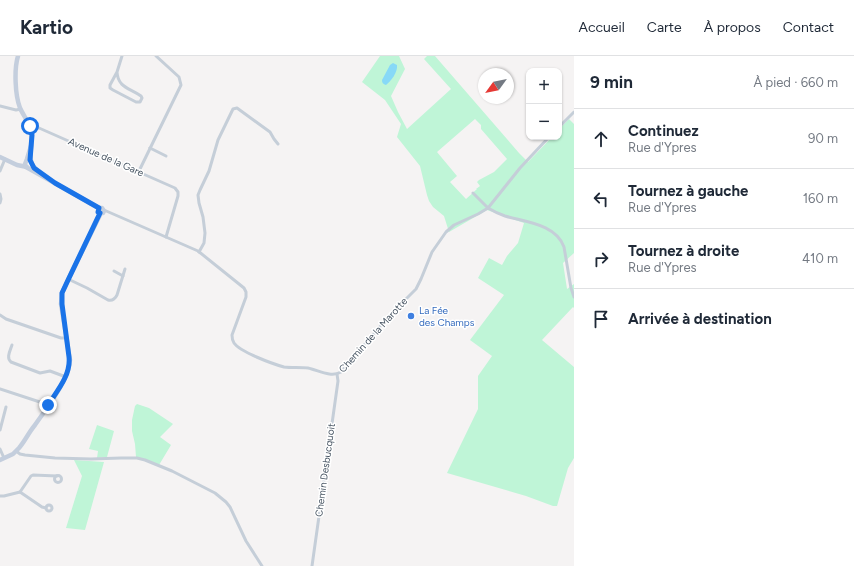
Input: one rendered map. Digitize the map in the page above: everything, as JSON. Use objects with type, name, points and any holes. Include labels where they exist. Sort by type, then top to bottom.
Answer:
[{"type":"main road","points":[[16,56],[15,73],[17,97],[32,133],[28,164]]},
{"type":"main road","points":[[0,157],[19,166],[28,164],[55,183],[101,211],[62,293],[61,302],[70,360],[66,377],[21,446],[16,451],[2,459]]},
{"type":"street","points":[[117,72],[118,80],[122,85],[141,96],[142,98],[140,102],[136,102],[110,88],[122,56]]},
{"type":"street","points":[[139,171],[181,85],[179,77],[156,56]]},
{"type":"street","points":[[0,106],[16,110],[21,109]]},
{"type":"street","points":[[199,252],[204,243],[205,236],[204,221],[198,196],[209,171],[218,140],[233,109],[237,108],[270,132],[278,144]]},
{"type":"street","points":[[562,124],[574,112]]},
{"type":"street","name":"Avenue de la Gare","points":[[30,126],[39,128],[174,186],[178,194],[166,237]]},
{"type":"street","points":[[488,208],[522,165],[546,140]]},
{"type":"street","points":[[150,148],[166,156]]},
{"type":"street","points":[[0,170],[8,161]]},
{"type":"street","points":[[473,192],[488,208],[503,216],[541,226],[558,237],[564,247],[574,297]]},
{"type":"street","points":[[0,194],[0,203]]},
{"type":"street","name":"Chemin de la Marotte","points":[[101,211],[199,252],[245,291],[246,295],[232,337],[235,345],[259,358],[281,366],[307,368],[337,374],[343,371],[385,320],[416,289],[422,279],[432,252],[446,232],[454,225],[481,213],[488,208]]},
{"type":"street","points":[[68,279],[108,300],[111,300],[118,296],[126,269]]},
{"type":"street","points":[[114,271],[123,276]]},
{"type":"street","points":[[0,315],[6,319],[61,338],[66,338]]},
{"type":"street","points":[[12,345],[8,358],[9,361],[40,373],[50,371],[66,377]]},
{"type":"street","name":"Chemin Desbucquoit","points":[[312,566],[338,381],[337,374]]},
{"type":"street","points":[[0,388],[48,405]]},
{"type":"street","points":[[0,430],[6,407]]},
{"type":"street","points":[[0,449],[2,459]]},
{"type":"street","points":[[16,451],[23,455],[55,458],[135,458],[145,460],[171,470],[215,494],[226,502],[230,507],[246,541],[262,566]]},
{"type":"street","points":[[0,496],[20,492],[33,475],[57,476]]},
{"type":"street","points":[[20,492],[42,507],[46,508]]},
{"type":"green space","points":[[380,56],[399,56],[405,69],[391,96],[407,129],[451,89],[424,59],[427,56],[435,56],[528,162],[549,140],[562,140],[562,126],[569,119],[574,124],[574,253],[563,263],[567,289],[574,284],[574,308],[573,307],[542,340],[574,367],[574,458],[568,468],[557,506],[447,473],[478,409],[478,376],[492,356],[470,340],[504,295],[478,278],[489,258],[502,265],[507,256],[518,243],[524,223],[487,210],[449,232],[444,216],[433,207],[429,201],[420,166],[397,137],[401,124],[385,100],[362,82]],"holes":[[[475,119],[481,125],[481,129],[507,159],[494,172],[479,180],[477,182],[480,186],[466,199],[450,182],[457,176],[437,152]]]},
{"type":"green space","points":[[137,404],[149,408],[173,424],[160,437],[171,445],[159,465],[136,457],[132,420],[135,406]]},
{"type":"green space","points":[[97,425],[114,431],[107,457],[97,458],[98,451],[89,449]]},
{"type":"green space","points":[[74,460],[104,462],[85,530],[66,528],[82,476]]},
{"type":"water","points":[[393,63],[397,65],[397,68],[392,79],[386,85],[382,80],[390,65]]},
{"type":"place","name":"La Fée des Champs","points":[[411,316]]},
{"type":"route","points":[[30,126],[32,135],[30,160],[34,168],[55,183],[99,208],[98,212],[100,213],[62,293],[62,304],[70,365],[66,377],[48,405]]}]
